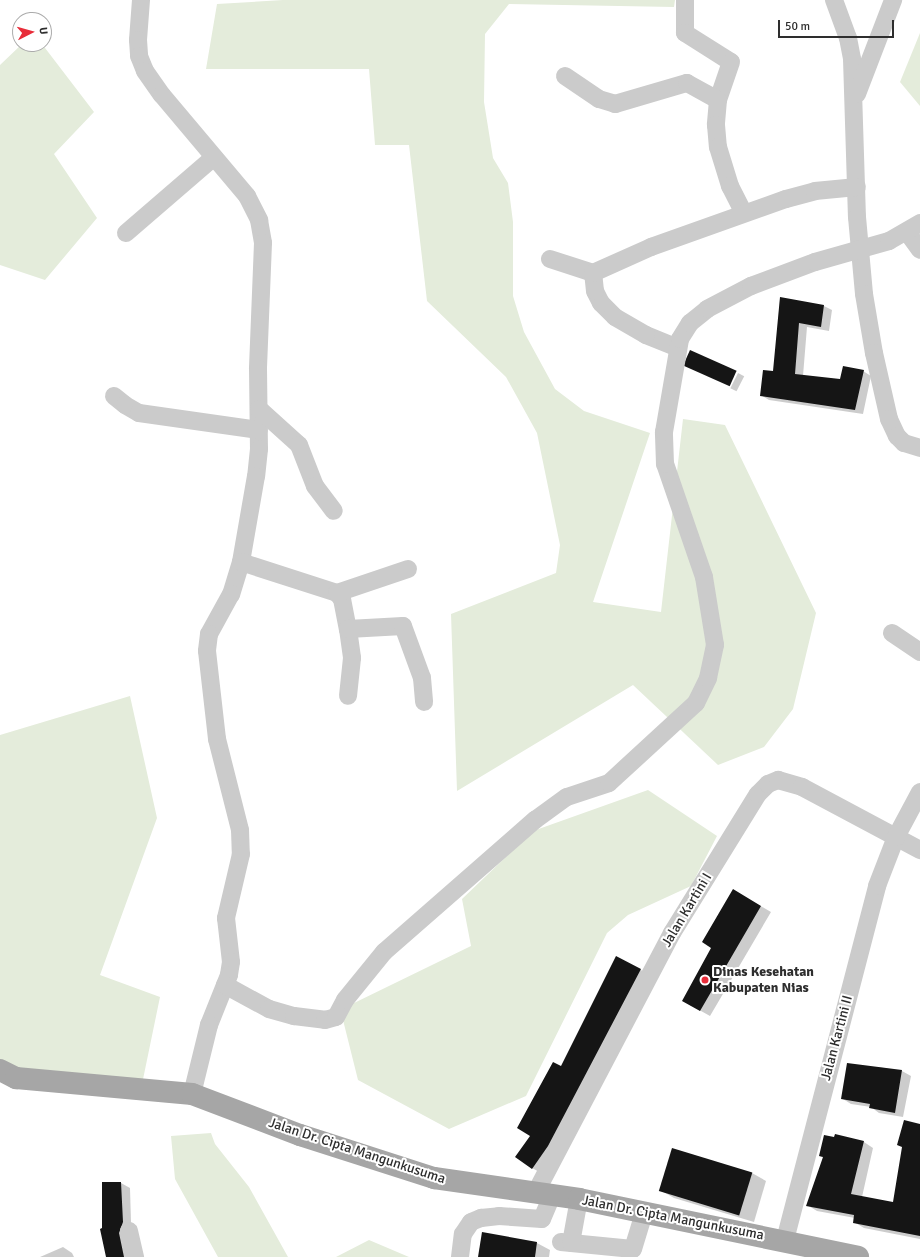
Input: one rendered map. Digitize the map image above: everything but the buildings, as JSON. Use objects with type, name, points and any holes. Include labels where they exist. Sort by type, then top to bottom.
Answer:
[{"type":"main road","name":"Jalan Dr. Cipta Mangunkusuma","points":[[0,1070],[16,1078],[192,1094],[300,1135],[434,1178],[579,1199],[785,1240],[858,1257]]},
{"type":"street","points":[[141,0],[138,40],[139,56],[145,71],[247,196],[259,220],[262,236],[263,280],[258,369],[259,430],[256,476],[241,562],[231,594],[210,634],[207,651],[217,739],[240,830],[241,854],[226,918],[230,962],[225,985],[209,1025],[192,1094]]},
{"type":"street","points":[[685,0],[685,33],[731,62],[718,100],[716,125],[718,147],[730,186],[744,213]]},
{"type":"street","points":[[834,0],[848,38],[855,100],[860,251],[874,353],[889,419],[897,436],[904,443],[920,448]]},
{"type":"street","points":[[855,100],[893,0]]},
{"type":"street","points":[[565,76],[599,99],[615,104],[687,84],[718,100]]},
{"type":"street","points":[[126,233],[214,157]]},
{"type":"street","points":[[550,259],[593,272],[610,263],[744,213],[815,191],[857,187]]},
{"type":"street","points":[[225,985],[269,1009],[294,1016],[325,1020],[336,1017],[345,1000],[384,952],[535,820],[567,797],[609,783],[696,703],[708,678],[715,645],[704,577],[665,464],[664,432],[680,339],[690,323],[707,309],[751,286],[815,262],[860,251],[888,241],[913,227],[920,250]]},
{"type":"street","points":[[593,272],[595,292],[601,303],[614,317],[646,335],[678,348]]},
{"type":"street","points":[[114,396],[124,405],[139,413],[259,430]]},
{"type":"street","points":[[259,409],[299,445],[315,486],[334,511]]},
{"type":"street","points":[[241,562],[337,593],[342,599],[352,658],[348,696]]},
{"type":"street","points":[[337,593],[408,569]]},
{"type":"street","points":[[348,629],[403,626],[422,678],[424,702]]},
{"type":"street","points":[[892,633],[920,652]]},
{"type":"street","name":"Jalan Kartini I","points":[[460,1257],[463,1234],[472,1222],[481,1218],[499,1216],[542,1219],[544,1193],[672,933],[758,794],[768,784],[778,780],[802,787],[920,850]]},
{"type":"street","name":"Jalan Kartini II","points":[[785,1240],[877,886],[896,837],[920,792]]},
{"type":"street","points":[[579,1199],[566,1242],[633,1250],[644,1212]]},
{"type":"street","points":[[129,1231],[135,1257]]},
{"type":"green space","points":[[283,0],[675,0],[674,7],[509,4],[485,34],[484,102],[493,158],[508,183],[513,222],[513,296],[524,332],[555,389],[584,411],[650,433],[593,602],[661,612],[683,419],[725,425],[816,613],[793,709],[764,747],[718,765],[633,685],[457,791],[451,614],[556,573],[560,545],[537,433],[506,377],[427,301],[409,145],[375,145],[369,69],[206,69],[217,4]]},
{"type":"green space","points":[[920,33],[920,106],[900,82]]},
{"type":"green space","points":[[14,52],[48,52],[94,112],[54,154],[97,218],[45,280],[0,265],[0,65]]},
{"type":"green space","points":[[130,696],[157,818],[100,975],[160,997],[141,1089],[0,1070],[0,735]]},
{"type":"green space","points":[[648,790],[717,836],[691,886],[628,915],[607,933],[526,1096],[449,1129],[358,1080],[343,1020],[352,1004],[471,946],[462,899],[533,831]]},
{"type":"green space","points":[[211,1133],[215,1144],[249,1187],[288,1257],[218,1257],[175,1179],[171,1136]]},
{"type":"green space","points":[[369,1240],[409,1257],[336,1257]]},
{"type":"place","name":"Dinas Kesehatan Kabupaten Nias","points":[[705,980]]}]
